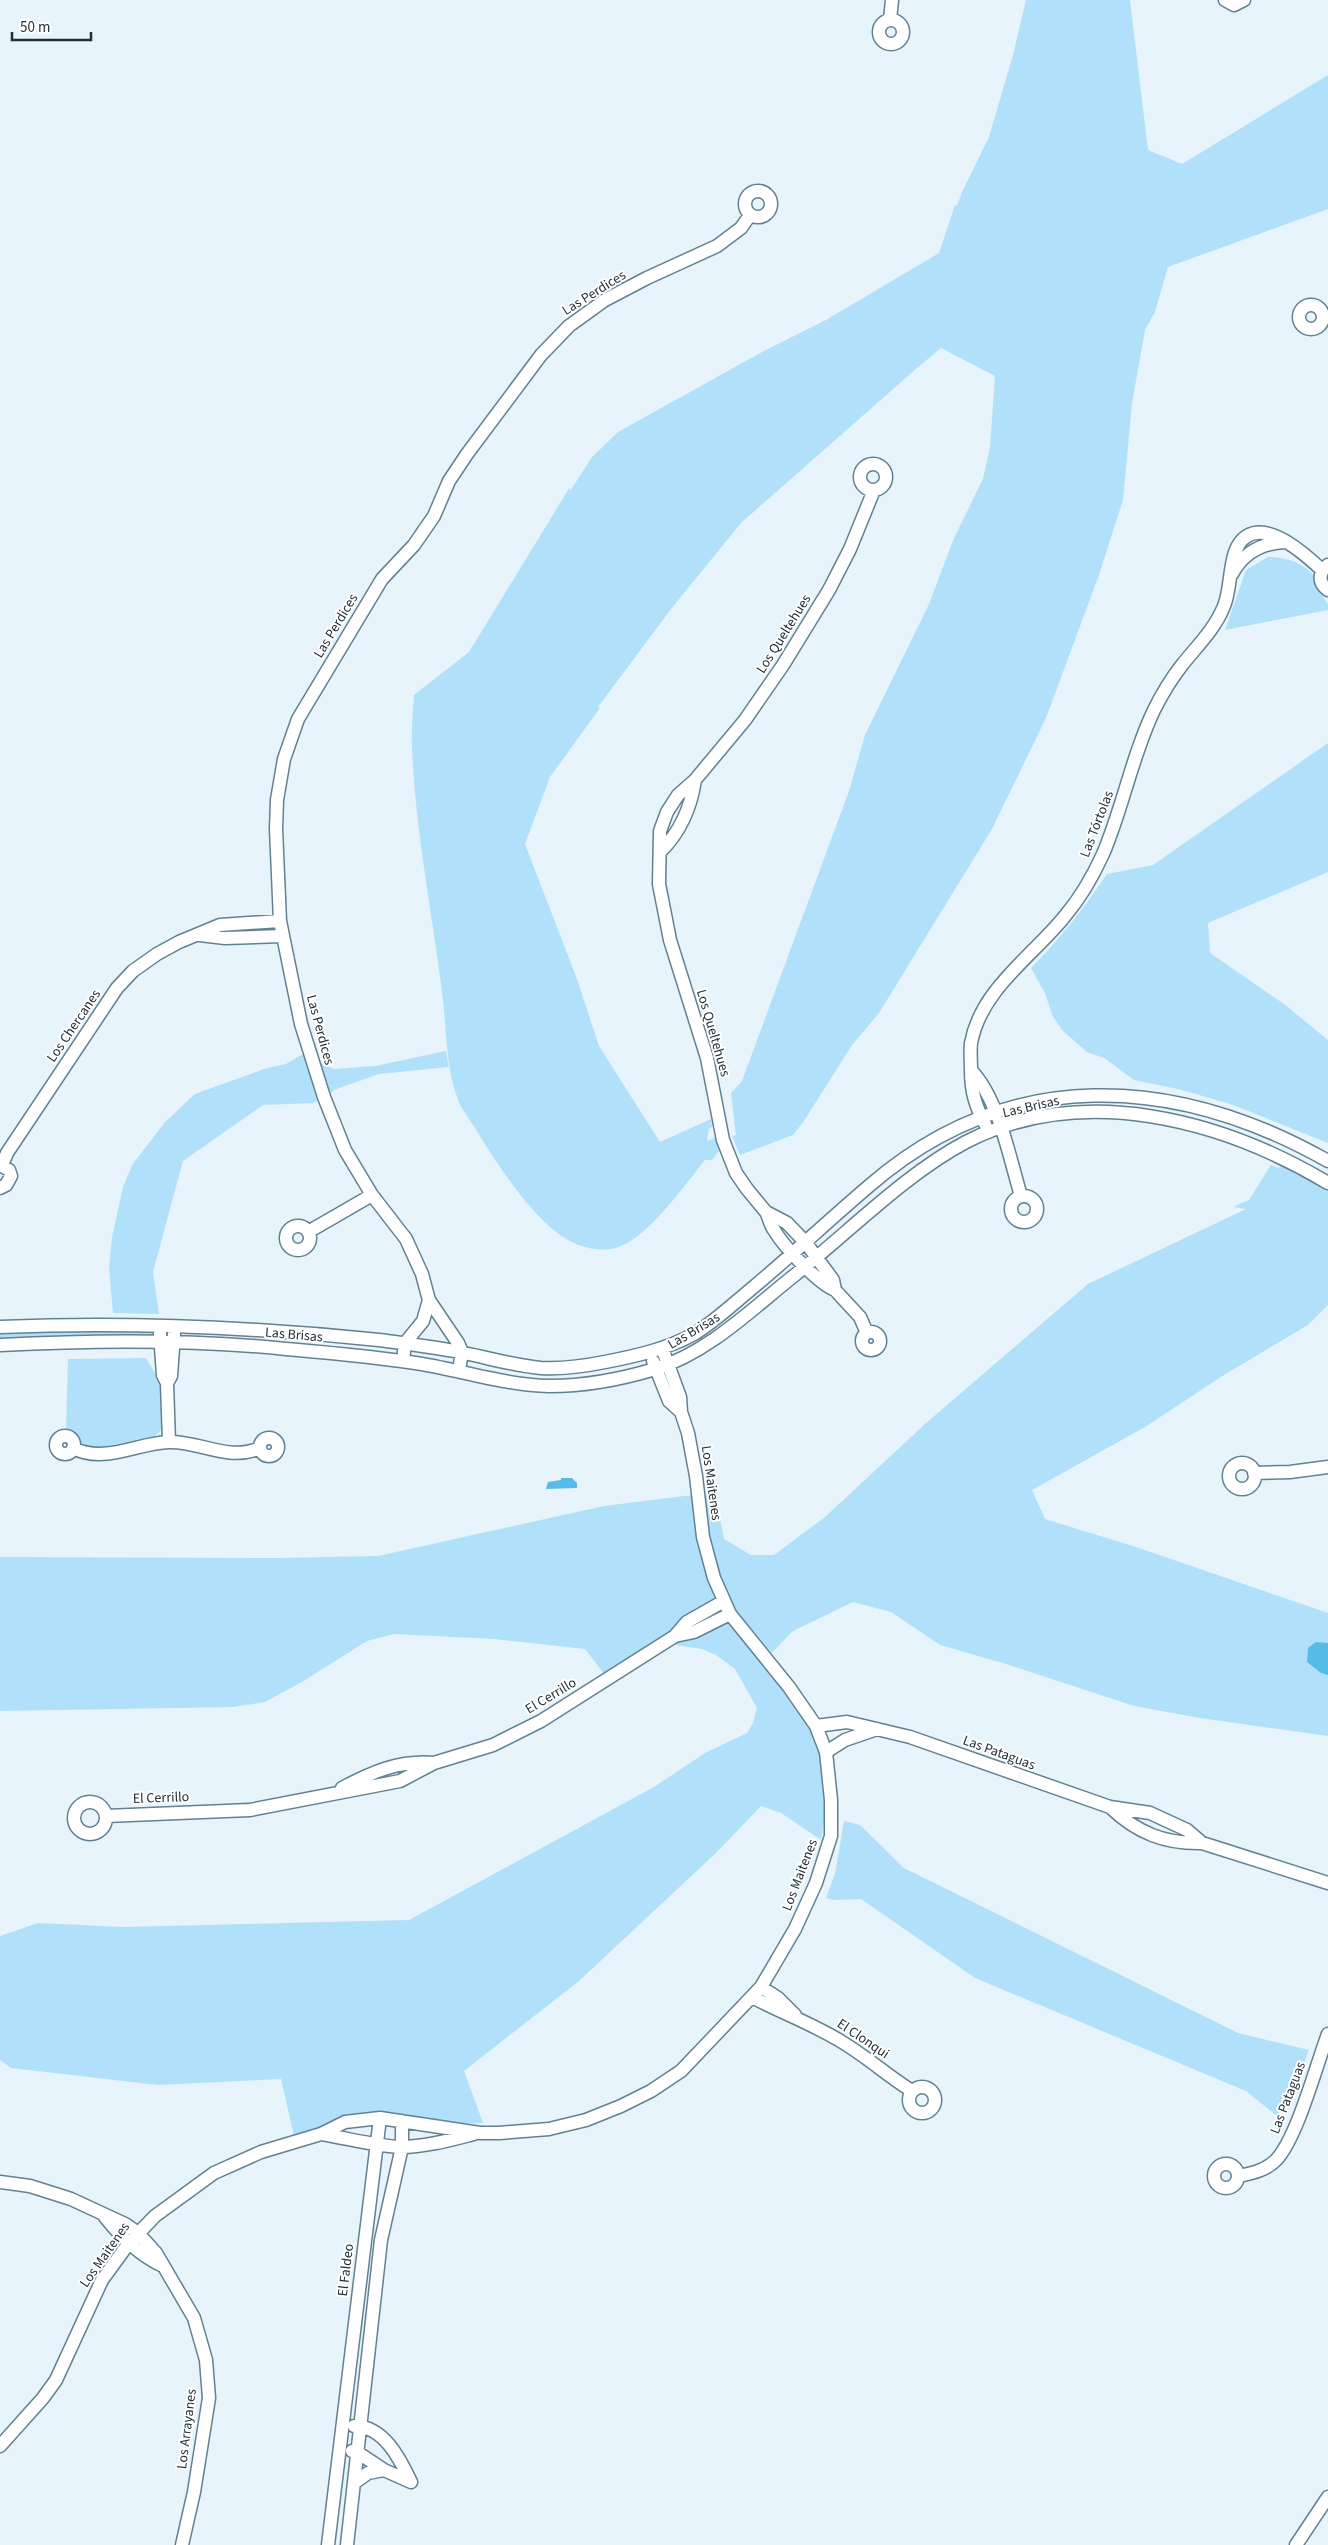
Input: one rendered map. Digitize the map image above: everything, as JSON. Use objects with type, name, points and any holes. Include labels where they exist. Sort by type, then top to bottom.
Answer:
[{"type":"street","points":[[890,20],[892,0]]},
{"type":"street","points":[[1225,0],[1234,5],[1244,0]]},
{"type":"street","name":"Las Perdices","points":[[462,1352],[429,1300],[422,1274],[406,1239],[372,1195],[345,1150],[324,1097],[301,1024],[280,922],[276,829],[284,759],[302,713],[382,579],[414,545],[434,516],[449,481],[467,454],[541,355],[569,326],[605,300],[716,246],[740,228],[750,215]]},
{"type":"street","name":"Los Queltehues","points":[[836,1290],[825,1286],[774,1230],[766,1212],[740,1180],[723,1140],[708,1058],[665,918],[658,884],[661,851],[660,831],[667,812],[678,795],[695,780],[745,720],[792,651],[829,590],[850,549],[874,490]]},
{"type":"street","name":"Las Tórtolas","points":[[996,1130],[982,1117],[970,1087],[970,1052],[974,1030],[994,994],[1022,960],[1065,916],[1096,870],[1154,710],[1181,667],[1218,619],[1228,594],[1232,574],[1239,563],[1251,552],[1266,544],[1285,542],[1325,568],[1321,582],[1328,590]]},
{"type":"street","name":"Los Chercanes","points":[[0,1188],[11,1179],[9,1170],[1,1165],[7,1153],[117,988],[133,971],[157,954],[179,942],[200,935],[220,925],[280,922]]},
{"type":"street","name":"Los Chercanes","points":[[200,935],[225,938],[283,936]]},
{"type":"street","name":"Las Tórtolas","points":[[971,1070],[981,1080],[995,1112],[996,1130],[1021,1196]]},
{"type":"street","name":"Las Brisas","points":[[0,1327],[160,1325],[319,1334],[405,1343],[542,1368],[604,1362],[662,1348],[695,1333],[728,1309],[806,1243],[870,1185],[915,1149],[952,1129],[995,1112],[1063,1098],[1104,1095],[1174,1101],[1201,1108],[1268,1131],[1328,1161]]},
{"type":"street","name":"Las Brisas","points":[[0,1345],[160,1341],[284,1348],[403,1361],[459,1370],[518,1383],[549,1386],[612,1379],[656,1368],[707,1344],[806,1267],[919,1173],[966,1142],[996,1130],[1056,1114],[1102,1110],[1154,1116],[1203,1128],[1261,1149],[1328,1183]]},
{"type":"street","points":[[1261,1149],[1268,1131]]},
{"type":"street","points":[[308,1232],[372,1195]]},
{"type":"street","name":"Los Queltehues","points":[[766,1212],[787,1223],[806,1243],[833,1280],[836,1290],[860,1316],[867,1333]]},
{"type":"street","points":[[403,1361],[405,1343],[423,1321],[429,1300]]},
{"type":"street","points":[[160,1325],[163,1375],[167,1383],[169,1442]]},
{"type":"street","points":[[167,1383],[171,1376],[175,1326]]},
{"type":"street","name":"Los Maitenes","points":[[0,2446],[44,2398],[56,2380],[102,2280],[129,2243],[170,2204],[214,2173],[261,2152],[321,2134],[345,2122],[380,2118],[480,2133],[499,2134],[549,2129],[586,2120],[651,2091],[681,2070],[757,1992],[799,1921],[816,1883],[831,1836],[831,1800],[826,1752],[816,1726],[789,1687],[730,1614],[724,1601],[706,1552],[696,1476],[688,1433],[681,1412],[680,1397],[662,1348]]},
{"type":"street","points":[[459,1370],[462,1352]]},
{"type":"street","name":"Los Maitenes","points":[[649,1352],[669,1401],[681,1412]]},
{"type":"street","points":[[74,1448],[93,1454],[169,1442],[237,1454],[260,1448]]},
{"type":"street","points":[[1254,1474],[1328,1467]]},
{"type":"street","name":"El Cerrillo","points":[[106,1816],[250,1810],[335,1792],[366,1775],[390,1766],[415,1761],[434,1763],[493,1746],[541,1721],[675,1636],[687,1622],[724,1601]]},
{"type":"street","name":"El Cerrillo","points":[[675,1636],[694,1632],[730,1614]]},
{"type":"street","name":"Las Pataguas","points":[[816,1726],[847,1722],[910,1737],[1110,1807],[1130,1808],[1163,1817],[1187,1830],[1202,1843]]},
{"type":"street","points":[[826,1752],[856,1736],[877,1729]]},
{"type":"street","name":"Las Pataguas","points":[[1110,1807],[1125,1821],[1149,1835],[1182,1843],[1202,1843],[1328,1883]]},
{"type":"street","name":"El Clonqui","points":[[757,1992],[778,2011],[794,2015],[843,2042],[912,2091]]},
{"type":"street","name":"Las Pataguas","points":[[1239,2176],[1265,2168],[1276,2160],[1283,2151],[1328,2034]]},
{"type":"street","name":"El Faldeo","points":[[328,2545],[342,2449],[380,2118]]},
{"type":"street","points":[[347,2545],[381,2240],[402,2147],[402,2121]]},
{"type":"street","name":"Los Maitenes","points":[[321,2134],[402,2147],[439,2142],[480,2133]]},
{"type":"street","name":"Los Arrayanes","points":[[0,2182],[30,2186],[71,2198],[138,2233],[156,2253],[194,2318],[206,2360],[209,2398],[194,2492],[182,2545]]},
{"type":"street","name":"Los Arrayanes","points":[[103,2215],[146,2258],[163,2266]]},
{"type":"street","points":[[342,2449],[357,2452],[384,2470],[411,2482],[400,2459],[389,2445],[372,2430],[360,2426],[344,2426]]},
{"type":"street","points":[[354,2483],[368,2473],[384,2470]]},
{"type":"street","points":[[1296,2545],[1328,2497]]},
{"type":"shaded area","points":[[1026,0],[1130,0],[1148,150],[1182,164],[1328,75],[1328,209],[1168,267],[1155,312],[1145,330],[1132,403],[1123,500],[1099,575],[1046,718],[992,829],[879,1013],[852,1045],[804,1121],[793,1135],[740,1155],[732,1136],[736,1135],[731,1093],[742,1081],[849,791],[865,735],[929,604],[954,538],[983,479],[990,447],[995,376],[941,348],[917,368],[741,523],[671,609],[598,707],[600,708],[550,777],[525,844],[577,979],[599,1046],[660,1142],[711,1119],[712,1127],[709,1129],[707,1139],[708,1141],[716,1137],[719,1151],[712,1160],[705,1160],[653,1223],[628,1243],[608,1249],[584,1247],[561,1236],[522,1197],[501,1169],[465,1112],[454,1089],[417,809],[412,742],[414,695],[469,652],[570,487],[570,491],[592,457],[618,432],[762,352],[826,320],[939,253],[955,205],[957,206],[989,137],[1013,55]]},
{"type":"shaded area","points":[[1268,557],[1293,561],[1310,571],[1328,604],[1328,610],[1225,630],[1246,570]]},
{"type":"shaded area","points":[[1328,743],[1328,872],[1208,923],[1210,953],[1284,1004],[1328,1040],[1328,1143],[1233,1105],[1182,1090],[1134,1080],[1104,1058],[1087,1052],[1062,1030],[1052,1015],[1045,993],[1031,968],[1071,923],[1107,874],[1153,865]]},
{"type":"shaded area","points":[[446,1051],[449,1067],[379,1074],[337,1089],[313,1103],[263,1105],[183,1161],[153,1272],[159,1314],[113,1313],[109,1268],[112,1237],[123,1187],[132,1165],[165,1122],[195,1094],[267,1068],[286,1064],[303,1054],[334,1069],[375,1066]]},
{"type":"shaded area","points":[[1271,1165],[1279,1168],[1280,1166],[1328,1188],[1328,1305],[1308,1325],[1224,1375],[1145,1427],[1032,1490],[1045,1519],[1136,1547],[1328,1613],[1328,1736],[1200,1718],[1134,1706],[1006,1664],[940,1645],[891,1612],[853,1602],[793,1631],[763,1662],[802,1715],[818,1745],[827,1803],[821,1840],[781,1813],[761,1806],[716,1853],[579,1981],[464,2071],[483,2123],[430,2124],[369,2118],[294,2136],[281,2079],[158,2085],[11,2068],[0,2060],[0,1936],[38,1923],[123,1927],[409,1920],[654,1787],[705,1753],[747,1733],[753,1723],[757,1708],[735,1669],[716,1655],[702,1649],[661,1643],[605,1675],[585,1649],[494,1639],[394,1634],[367,1641],[302,1682],[265,1702],[233,1707],[0,1711],[0,1557],[279,1558],[378,1556],[604,1506],[715,1494],[724,1539],[751,1555],[774,1555],[825,1517],[925,1424],[1088,1284],[1246,1209],[1233,1207],[1249,1200]]},
{"type":"shaded area","points":[[36,1330],[154,1331],[153,1336],[0,1340],[0,1332]]},
{"type":"shaded area","points":[[146,1358],[162,1385],[162,1429],[155,1436],[97,1448],[79,1443],[73,1434],[66,1430],[68,1359]]},
{"type":"shaded area","points":[[844,1821],[860,1825],[904,1868],[1238,2033],[1309,2050],[1289,2102],[1277,2116],[1246,2091],[975,1978],[861,1899],[835,1900],[826,1898],[835,1874]]},
{"type":"water","points":[[561,1478],[572,1478],[577,1483],[577,1488],[546,1489],[548,1482],[561,1480]]},
{"type":"water","points":[[1316,1642],[1328,1643],[1328,1675],[1321,1673],[1307,1662],[1308,1648]]}]
